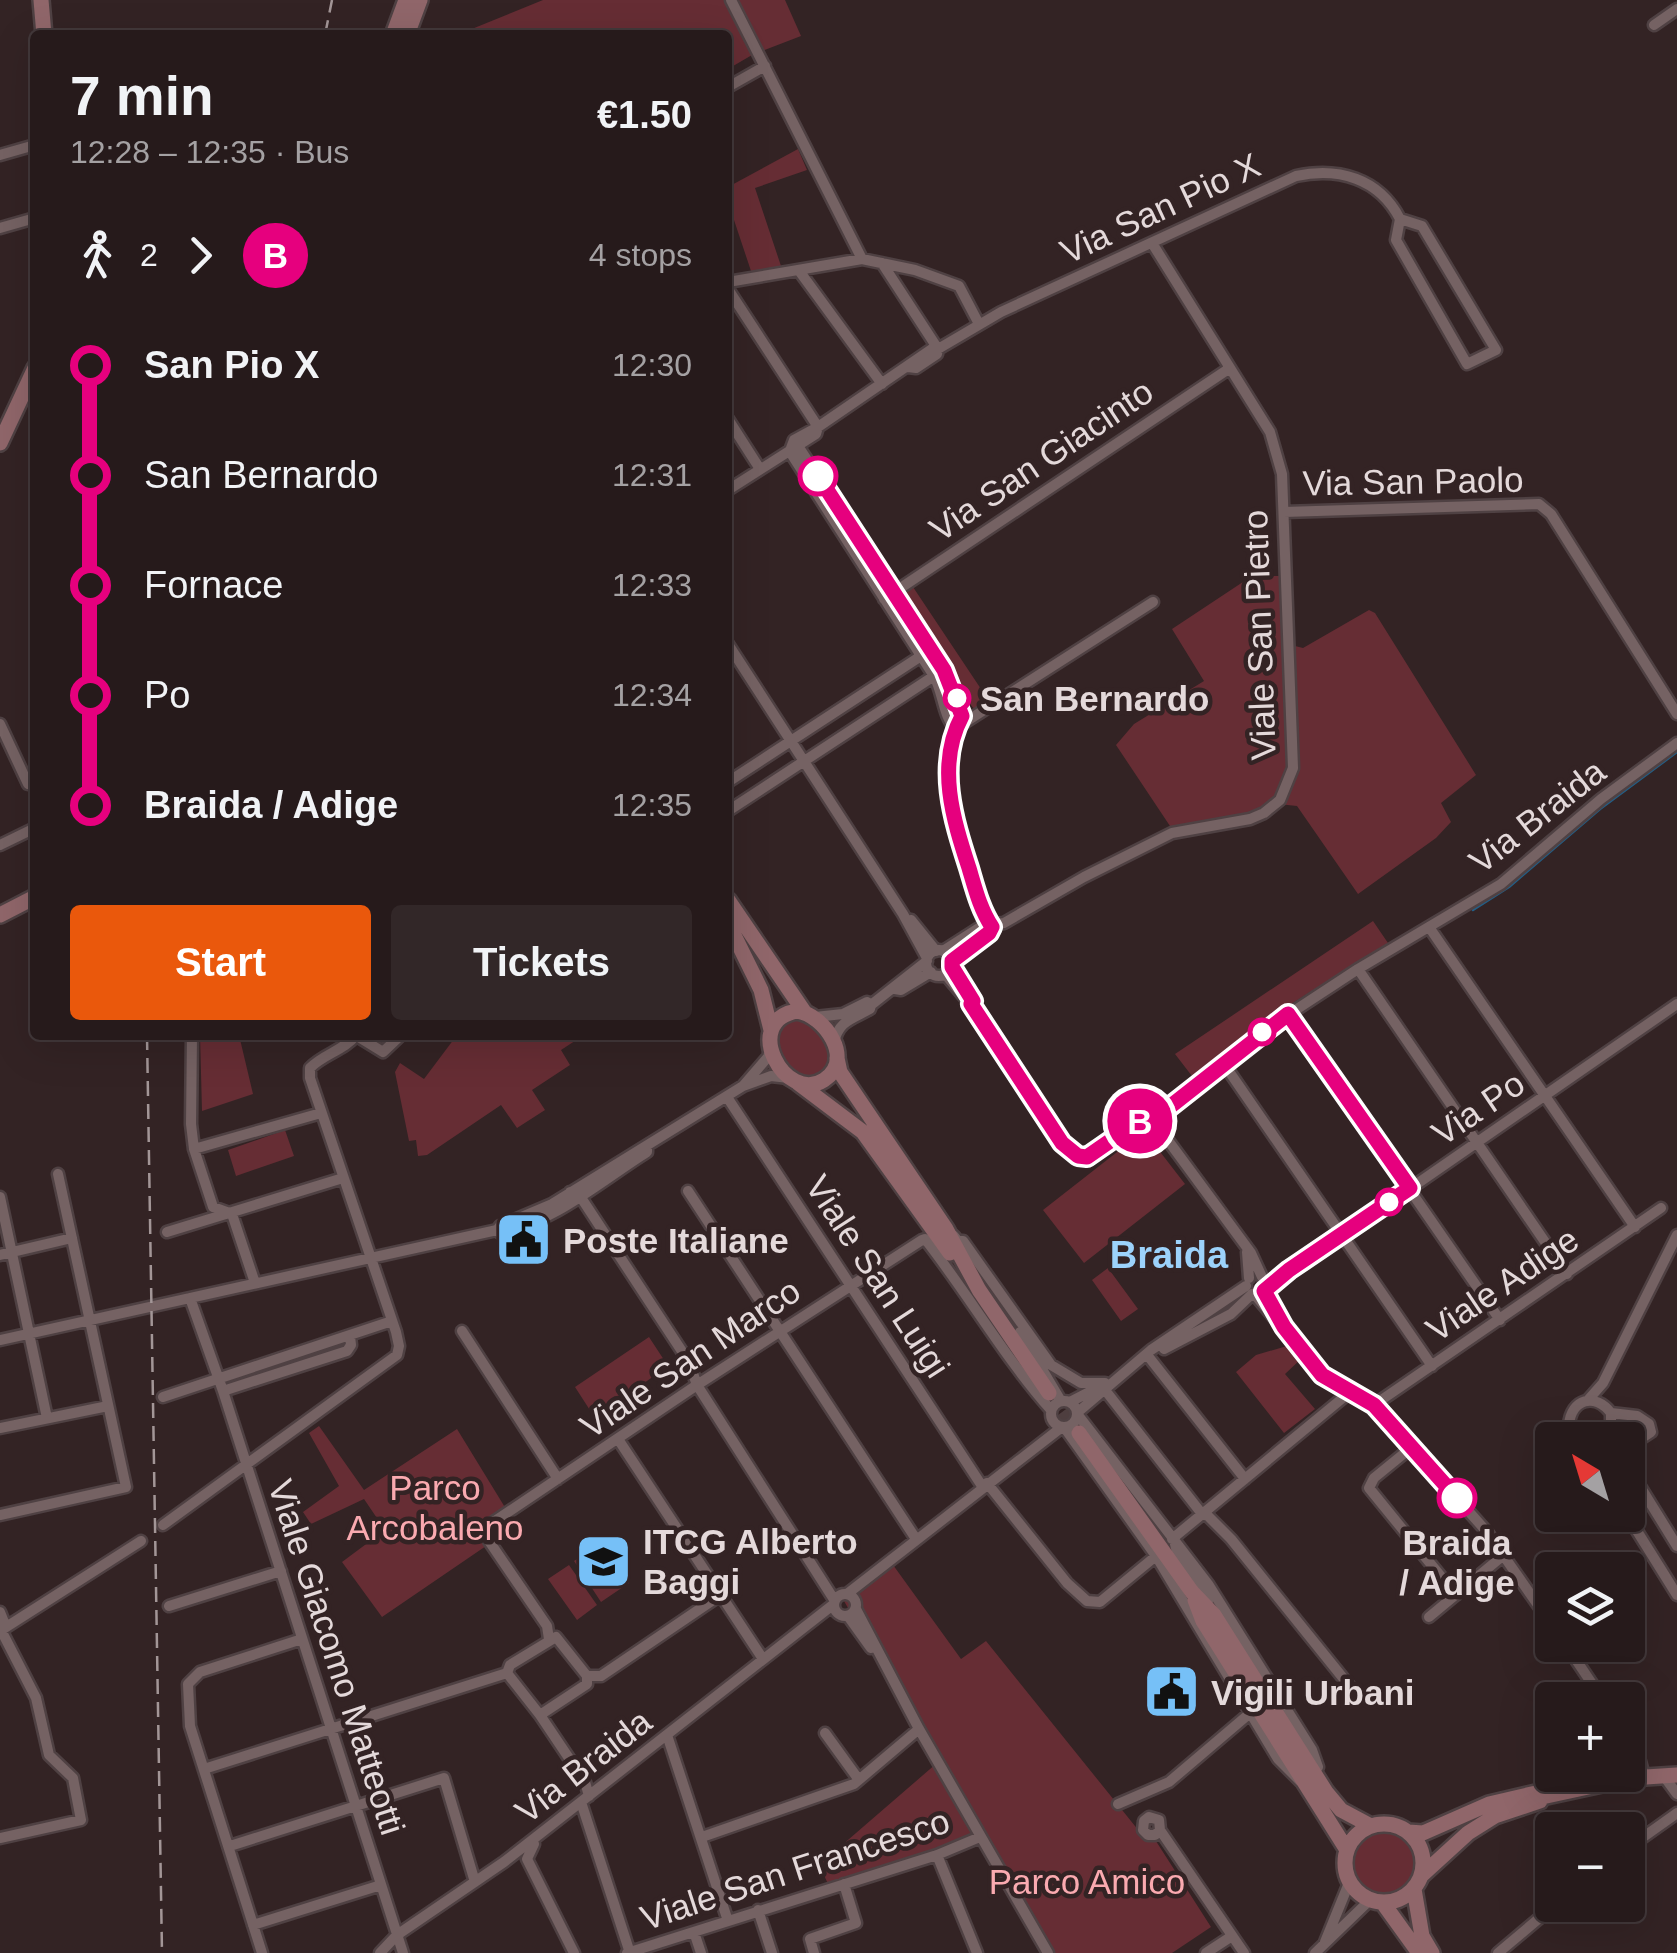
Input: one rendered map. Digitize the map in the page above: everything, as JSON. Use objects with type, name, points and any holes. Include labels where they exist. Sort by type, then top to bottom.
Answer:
[{"type":"main road","points":[[41,0],[44,30]]},
{"type":"main road","points":[[395,30],[406,0]]},
{"type":"main road","points":[[409,30],[420,0]]},
{"type":"main road","points":[[0,443],[30,379]]},
{"type":"main road","points":[[0,914],[30,899]]},
{"type":"main road","points":[[732,906],[835,1051],[840,1072],[936,1234]]},
{"type":"main road","points":[[732,931],[761,990],[771,1030],[770,1050],[794,1080],[863,1132],[1067,1404]]},
{"type":"main road","points":[[771,1030],[786,1013],[810,1015]]},
{"type":"main road","points":[[794,1080],[821,1082],[833,1071],[835,1051]]},
{"type":"main road","points":[[1064,1427],[1187,1594],[1312,1782],[1340,1810],[1371,1826]]},
{"type":"main road","points":[[1187,1594],[1214,1614],[1347,1850]]},
{"type":"main road","points":[[1645,1776],[1670,1774]]},
{"type":"main road","points":[[1419,1953],[1376,1902],[1350,1883],[1344,1867],[1347,1850],[1356,1835],[1371,1826],[1390,1824],[1423,1833],[1489,1804],[1566,1792]]},
{"type":"main road","points":[[1376,1902],[1400,1899],[1468,1832],[1496,1816],[1539,1802],[1542,1797]]},
{"type":"main road","points":[[1408,1832],[1422,1854],[1418,1882],[1422,1936],[1432,1953]]},
{"type":"street","points":[[731,0],[862,259]]},
{"type":"street","points":[[1654,25],[1677,8]]},
{"type":"street","points":[[732,84],[764,66]]},
{"type":"street","points":[[0,156],[30,147]]},
{"type":"street","name":"Via San Pio X","points":[[732,487],[816,434],[818,427],[882,384],[908,368],[916,368],[979,324],[1296,176],[1316,172],[1357,178],[1394,207],[1400,219],[1396,240],[1466,364],[1496,350],[1422,226],[1400,219]]},
{"type":"street","points":[[0,228],[30,219]]},
{"type":"street","name":"Viale San Pietro","points":[[835,1051],[838,1028],[895,989],[901,990],[933,959],[982,926],[992,927],[1172,833],[1250,820],[1280,800],[1293,768],[1282,474],[1270,432],[1152,242]]},
{"type":"street","points":[[732,284],[862,259],[915,270],[959,286],[979,324]]},
{"type":"street","points":[[882,264],[938,349]]},
{"type":"street","points":[[800,272],[882,384]]},
{"type":"street","points":[[732,291],[818,427]]},
{"type":"street","name":"Via San Giacinto","points":[[888,596],[1230,368]]},
{"type":"street","points":[[732,425],[760,468]]},
{"type":"street","points":[[791,448],[800,449],[888,596],[934,676],[946,703],[948,720],[956,728]]},
{"type":"street","name":"Via San Paolo","points":[[1284,512],[1534,503],[1544,507],[1677,714]]},
{"type":"street","points":[[888,596],[944,670],[962,716],[948,773],[952,812],[984,915],[992,927]]},
{"type":"street","points":[[956,728],[1153,602]]},
{"type":"street","points":[[732,650],[903,914],[908,915],[933,959],[950,968]]},
{"type":"street","points":[[732,780],[921,656]]},
{"type":"street","points":[[732,807],[934,676]]},
{"type":"street","points":[[0,724],[28,784]]},
{"type":"street","name":"Via Braida","points":[[950,968],[967,1004],[971,1004],[1071,1152],[1078,1156],[1095,1154],[1136,1123],[1153,1120],[1288,1014],[1501,884],[1600,799],[1677,743]]},
{"type":"street","points":[[0,845],[30,830]]},
{"type":"street","name":"Viale San Pietro","points":[[950,968],[992,927]]},
{"type":"street","points":[[1429,927],[1635,1227]]},
{"type":"street","points":[[933,959],[950,968]]},
{"type":"street","points":[[1358,969],[1568,1274]]},
{"type":"street","name":"Viale San Pietro","points":[[810,1015],[843,1014],[866,1002],[871,1005]]},
{"type":"street","name":"Via Po","points":[[1257,1286],[1289,1270],[1677,1004]]},
{"type":"street","points":[[1288,1014],[1500,1320]]},
{"type":"street","points":[[192,1040],[190,1124],[194,1149],[213,1207],[232,1214]]},
{"type":"street","points":[[162,1525],[394,1359],[399,1346],[392,1321],[310,1078],[310,1068],[349,1040]]},
{"type":"street","points":[[364,1040],[383,1052],[396,1040]]},
{"type":"street","points":[[575,1194],[600,1172],[648,1147],[743,1086],[770,1050]]},
{"type":"street","points":[[1224,1064],[1432,1366]]},
{"type":"street","points":[[743,1086],[771,1076],[794,1080]]},
{"type":"street","name":"Viale San Luigi","points":[[727,1097],[985,1484],[1067,1583],[1086,1601],[1100,1602],[1156,1556]]},
{"type":"street","points":[[194,1149],[321,1113]]},
{"type":"street","points":[[1153,1120],[1247,1251],[1257,1286],[1322,1375],[1374,1405],[1487,1532],[1535,1599]]},
{"type":"street","points":[[0,1340],[496,1230],[575,1194],[646,1152],[648,1147]]},
{"type":"street","points":[[0,1515],[126,1487],[58,1174]]},
{"type":"street","points":[[167,1232],[343,1178]]},
{"type":"street","points":[[688,1191],[916,1539]]},
{"type":"street","points":[[575,1194],[689,1362],[697,1385],[829,1586],[876,1652],[1048,1953]]},
{"type":"street","points":[[0,1197],[5,1254],[47,1418]]},
{"type":"street","name":"Viale Adige","points":[[1374,1405],[1661,1208]]},
{"type":"street","points":[[232,1214],[255,1284]]},
{"type":"street","points":[[936,1234],[960,1282],[1008,1355],[1187,1594],[1194,1623],[1278,1758],[1293,1777],[1312,1782],[1322,1774],[1312,1750],[1208,1584],[1182,1547],[1173,1542]]},
{"type":"street","points":[[936,1234],[963,1241],[1012,1314],[1060,1372],[1081,1383],[1105,1387],[1202,1514],[1231,1539],[1360,1699]]},
{"type":"street","name":"Viale San Marco","points":[[548,1639],[547,1626],[489,1541],[489,1529],[503,1515],[697,1385],[936,1234]]},
{"type":"street","points":[[1570,1422],[1575,1406],[1588,1400],[1603,1383],[1677,1235]]},
{"type":"street","points":[[5,1254],[72,1238]]},
{"type":"street","name":"Via Braida","points":[[1067,1404],[1105,1387],[1151,1350],[1257,1286]]},
{"type":"street","name":"Viale Giacomo Matteotti","points":[[190,1298],[403,1953]]},
{"type":"street","points":[[1012,1314],[1010,1318],[1067,1404],[1173,1542],[1214,1614]]},
{"type":"street","points":[[163,1397],[392,1321]]},
{"type":"street","points":[[462,1331],[558,1479]]},
{"type":"street","points":[[223,1390],[347,1351],[350,1336]]},
{"type":"street","points":[[1146,1357],[1245,1479]]},
{"type":"street","points":[[1603,1383],[1610,1422]]},
{"type":"street","points":[[1173,1542],[1350,1392]]},
{"type":"street","points":[[1588,1400],[1637,1416],[1649,1424],[1651,1432],[1645,1436]]},
{"type":"street","name":"Via Braida","points":[[1064,1427],[1067,1404]]},
{"type":"street","name":"Via Braida","points":[[380,1953],[397,1935],[494,1868],[817,1618],[845,1604],[868,1577],[1040,1441],[1073,1424],[1067,1404]]},
{"type":"street","points":[[0,1428],[108,1406]]},
{"type":"street","points":[[1626,1422],[1637,1416]]},
{"type":"street","points":[[1029,1450],[1064,1439],[1064,1427]]},
{"type":"street","points":[[618,1439],[764,1659]]},
{"type":"street","points":[[1412,1447],[1374,1478],[1369,1488],[1456,1595]]},
{"type":"street","points":[[1645,1494],[1677,1546]]},
{"type":"street","points":[[1638,1532],[1677,1595]]},
{"type":"street","points":[[2,1630],[141,1542]]},
{"type":"street","points":[[1429,1617],[1505,1554]]},
{"type":"street","points":[[169,1606],[281,1570]]},
{"type":"street","points":[[588,1676],[601,1676],[716,1598],[720,1591]]},
{"type":"street","points":[[0,1612],[2,1630],[35,1696],[48,1755],[74,1780],[82,1820],[0,1838]]},
{"type":"street","points":[[262,1953],[190,1726],[188,1684],[192,1677],[302,1639]]},
{"type":"street","points":[[204,1769],[506,1672],[510,1665],[548,1639],[559,1640],[588,1676],[587,1684],[540,1715]]},
{"type":"street","points":[[506,1672],[585,1782],[585,1799],[629,1953]]},
{"type":"street","points":[[1118,1804],[1168,1782],[1250,1714]]},
{"type":"street","points":[[702,1837],[859,1780],[918,1729]]},
{"type":"street","points":[[825,1734],[859,1780]]},
{"type":"street","points":[[667,1736],[728,1921]]},
{"type":"street","points":[[1670,1774],[1677,1794]]},
{"type":"street","points":[[230,1846],[444,1778],[475,1882]]},
{"type":"street","points":[[1645,1835],[1674,1814],[1677,1804]]},
{"type":"street","points":[[1160,1830],[1244,1953]]},
{"type":"street","points":[[527,1859],[539,1834]]},
{"type":"street","name":"Viale San Francesco","points":[[629,1953],[937,1855],[980,1837]]},
{"type":"street","points":[[937,1855],[978,1953]]},
{"type":"street","points":[[494,1868],[527,1859]]},
{"type":"street","points":[[527,1859],[574,1953]]},
{"type":"street","points":[[1324,1942],[1350,1883]]},
{"type":"street","points":[[814,1953],[810,1939],[856,1923],[844,1884]]},
{"type":"street","points":[[254,1924],[381,1885]]},
{"type":"street","points":[[1314,1953],[1376,1902]]},
{"type":"street","points":[[758,1910],[772,1953]]},
{"type":"street","points":[[1498,1953],[1535,1922]]},
{"type":"street","points":[[694,1932],[701,1953]]},
{"type":"street","points":[[1206,1953],[1232,1936]]},
{"type":"green space","points":[[543,0],[785,0],[801,36],[732,67],[732,30],[469,30]]},
{"type":"green space","points":[[798,149],[807,170],[755,188],[782,269],[752,274],[732,220],[732,185]]},
{"type":"green space","points":[[1252,576],[1285,576],[1287,644],[1303,648],[1369,610],[1375,613],[1476,775],[1441,803],[1451,822],[1436,838],[1358,894],[1297,806],[1278,804],[1239,820],[1174,832],[1116,745],[1134,724],[1204,681],[1172,629]]},
{"type":"green space","points":[[913,587],[989,701],[975,710],[903,594]]},
{"type":"green space","points":[[1373,921],[1388,943],[1280,1011],[1195,1080],[1175,1054]]},
{"type":"green space","points":[[799,1016],[829,1046],[828,1062],[811,1080],[787,1067],[778,1045],[778,1026]]},
{"type":"green space","points":[[200,1040],[240,1040],[253,1094],[202,1111]]},
{"type":"green space","points":[[453,1040],[576,1040],[561,1050],[570,1065],[532,1090],[545,1110],[517,1128],[501,1105],[427,1155],[418,1156],[416,1140],[409,1141],[395,1072],[400,1063],[424,1079]]},
{"type":"green space","points":[[285,1130],[294,1156],[236,1176],[228,1150]]},
{"type":"green space","points":[[1144,1131],[1185,1184],[1084,1263],[1043,1210]]},
{"type":"green space","points":[[1108,1268],[1138,1309],[1121,1321],[1092,1280]]},
{"type":"green space","points":[[649,1337],[668,1366],[595,1418],[575,1387]]},
{"type":"green space","points":[[1287,1346],[1301,1359],[1285,1374],[1315,1409],[1284,1433],[1236,1372],[1256,1355]]},
{"type":"green space","name":"Parco Arcobaleno","points":[[319,1426],[364,1490],[457,1429],[506,1509],[488,1521],[481,1537],[486,1546],[382,1617],[342,1562],[385,1530],[364,1499],[311,1524],[303,1512],[339,1486],[309,1433]]},
{"type":"green space","points":[[601,1543],[629,1583],[601,1602],[574,1561]]},
{"type":"green space","name":"Parco Amico","points":[[888,1558],[961,1659],[986,1641],[1139,1831],[1154,1838],[1211,1927],[1172,1953],[1046,1953],[979,1840],[831,1890],[819,1865],[937,1763],[840,1594]]},
{"type":"green space","points":[[569,1565],[597,1605],[577,1620],[548,1579]]},
{"type":"green space","points":[[1384,1833],[1406,1842],[1415,1864],[1406,1886],[1384,1895],[1362,1886],[1353,1864],[1362,1842]]},
{"type":"waterway","points":[[1473,910],[1509,887],[1600,809],[1677,752]]},
{"type":"tunnel","points":[[1049,1393],[1079,1433]]},
{"type":"railway","points":[[326,30],[332,0]]},
{"type":"railway","points":[[147,1040],[162,1953]]},
{"type":"bus line","name":"B","points":[[818,476],[944,670],[959,704],[962,716],[952,736],[948,773],[952,812],[984,915],[992,927],[952,961],[973,1001],[971,1004],[1062,1143],[1078,1156],[1087,1157],[1136,1123],[1153,1120],[1183,1099],[1288,1014],[1410,1188],[1264,1291],[1284,1327],[1322,1375],[1374,1405],[1457,1498]]},
{"type":"place","name":"San Bernardo","points":[[957,698]]},
{"type":"place","name":"Poste Italiane","points":[[524,1240]]},
{"type":"place","name":"Braida / Adige","points":[[1457,1498]]},
{"type":"place","name":"ITCG Alberto Baggi","points":[[604,1561]]},
{"type":"place","name":"Vigili Urbani","points":[[1172,1692]]},
{"type":"district","name":"Braida","points":[[1169,1255]]}]
